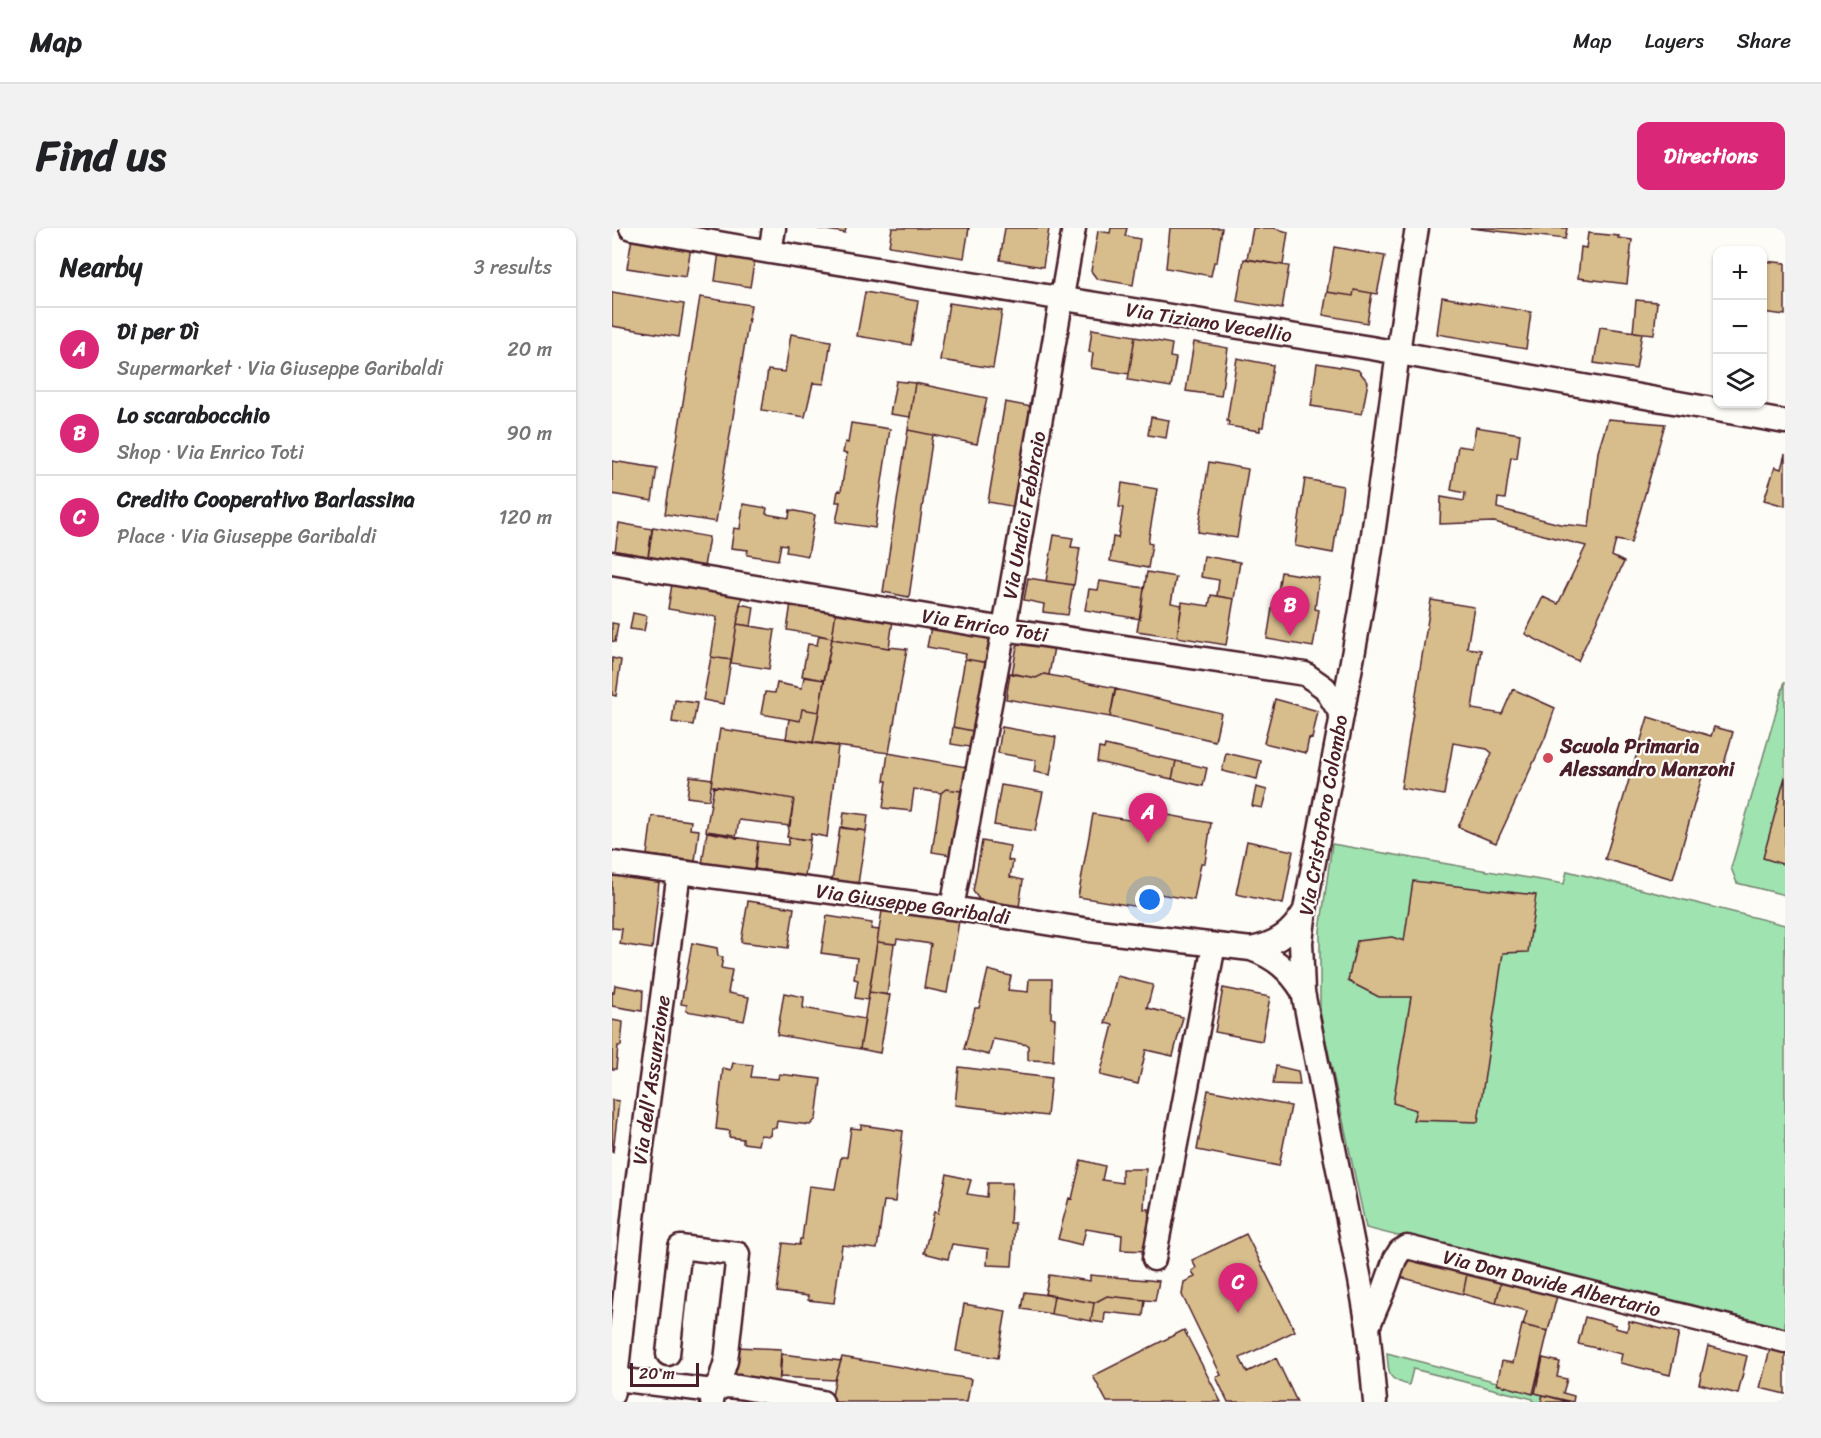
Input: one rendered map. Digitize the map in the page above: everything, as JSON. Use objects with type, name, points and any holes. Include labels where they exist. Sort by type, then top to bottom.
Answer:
[{"type":"street","name":"Via Tiziano Vecellio","points":[[631,228],[1398,352],[1785,422]]},
{"type":"street","points":[[770,252],[774,228]]},
{"type":"street","name":"Via Undici Febbraio","points":[[952,908],[1004,629],[1074,228]]},
{"type":"street","name":"Via Cristoforo Colombo","points":[[1376,1402],[1368,1327],[1304,992],[1301,942],[1369,562],[1417,228]]},
{"type":"street","name":"Via Enrico Toti","points":[[612,562],[1004,629],[1305,674],[1325,688],[1341,714]]},
{"type":"street","name":"Via Giuseppe Garibaldi","points":[[612,863],[952,908],[1089,930],[1251,949],[1267,955],[1282,965],[1295,978],[1304,992]]},
{"type":"street","name":"Via dell'Assunzione","points":[[614,1387],[636,1191],[679,872]]},
{"type":"street","name":"Via Giuseppe Garibaldi","points":[[1251,949],[1267,946],[1284,937],[1295,926],[1305,910]]},
{"type":"street","points":[[1154,1259],[1214,945]]},
{"type":"street","points":[[668,1354],[680,1247],[738,1254],[726,1361],[713,1397]]},
{"type":"street","name":"Via Don Davide Albertario","points":[[1368,1327],[1386,1287],[1395,1259],[1400,1251],[1407,1247],[1785,1341]]},
{"type":"street","points":[[614,1387],[713,1397],[725,1386],[739,1387],[822,1402]]},
{"type":"green space","points":[[1785,681],[1785,895],[1737,883],[1731,868]]},
{"type":"green space","points":[[1332,844],[1564,884],[1567,871],[1785,925],[1785,1333],[1366,1228],[1320,1013],[1320,931]]},
{"type":"green space","points":[[1387,1353],[1543,1395],[1541,1402],[1533,1402],[1533,1399],[1413,1369],[1409,1385],[1402,1383],[1390,1375]]},
{"type":"building","points":[[814,228],[846,228],[845,233]]},
{"type":"building","points":[[892,228],[969,228],[964,258],[889,246]]},
{"type":"building","points":[[1005,228],[1049,228],[1043,267],[1000,260]]},
{"type":"building","points":[[1111,228],[1127,228],[1125,236],[1140,239],[1133,285],[1097,279],[1091,271],[1098,231],[1110,233]]},
{"type":"building","points":[[1170,228],[1222,228],[1217,262],[1214,262],[1211,276],[1166,268]]},
{"type":"building","points":[[1253,228],[1274,228],[1288,232],[1283,265],[1247,259]]},
{"type":"building","points":[[1470,228],[1567,228],[1565,239]]},
{"type":"building","points":[[1588,233],[1619,236],[1618,238],[1632,240],[1627,284],[1578,278],[1581,247],[1586,248]]},
{"type":"building","points":[[632,238],[691,247],[686,277],[627,268]]},
{"type":"building","points":[[1334,247],[1385,256],[1377,294],[1354,290],[1353,296],[1327,292]]},
{"type":"building","points":[[719,252],[755,258],[750,287],[715,281]]},
{"type":"building","points":[[1244,259],[1289,266],[1282,309],[1237,301]]},
{"type":"building","points":[[1767,261],[1785,263],[1785,315],[1767,313]]},
{"type":"building","points":[[1354,290],[1372,293],[1367,323],[1323,315],[1327,292],[1353,296]]},
{"type":"building","points":[[612,292],[684,304],[679,337],[612,326]]},
{"type":"building","points":[[865,292],[918,301],[911,345],[857,336]]},
{"type":"building","points":[[700,297],[751,305],[716,522],[665,514]]},
{"type":"building","points":[[1442,297],[1531,312],[1526,349],[1437,334]]},
{"type":"building","points":[[1636,300],[1657,302],[1654,334],[1633,332]]},
{"type":"building","points":[[949,303],[1002,311],[993,368],[940,360]]},
{"type":"building","points":[[1600,327],[1642,333],[1636,369],[1594,363]]},
{"type":"building","points":[[1092,329],[1135,336],[1129,374],[1091,368],[1093,353],[1089,352]]},
{"type":"building","points":[[791,334],[831,341],[824,384],[813,383],[805,417],[762,410],[768,370],[785,372]]},
{"type":"building","points":[[1135,337],[1172,344],[1170,357],[1176,358],[1171,387],[1128,380]]},
{"type":"building","points":[[1194,342],[1228,348],[1221,396],[1186,391]]},
{"type":"building","points":[[1237,358],[1273,365],[1263,427],[1260,427],[1260,431],[1228,426]]},
{"type":"building","points":[[1317,363],[1358,370],[1368,382],[1362,414],[1311,406]]},
{"type":"building","points":[[896,381],[915,383],[910,417],[890,414]]},
{"type":"building","points":[[915,383],[987,398],[977,444],[908,430]]},
{"type":"building","points":[[1005,402],[1032,407],[1016,507],[988,502]]},
{"type":"building","points":[[1151,417],[1169,420],[1166,438],[1148,435]]},
{"type":"building","points":[[1608,419],[1665,424],[1631,543],[1616,540],[1612,556],[1624,562],[1578,661],[1525,634],[1543,597],[1558,604],[1586,546],[1494,522],[1440,524],[1441,497],[1464,501],[1465,493],[1451,490],[1458,446],[1472,448],[1476,427],[1520,434],[1517,458],[1511,457],[1505,499],[1498,498],[1497,508],[1560,524],[1589,527],[1598,452]]},
{"type":"building","points":[[851,423],[890,429],[875,528],[836,522],[840,502],[836,502],[838,490],[841,491],[847,454],[843,453],[845,442],[848,443]]},
{"type":"building","points":[[908,430],[933,435],[909,597],[883,592]]},
{"type":"building","points":[[1785,454],[1785,506],[1764,500],[1775,467],[1781,469]]},
{"type":"building","points":[[612,461],[657,468],[652,501],[612,494]]},
{"type":"building","points":[[1209,462],[1248,469],[1237,538],[1198,532]]},
{"type":"building","points":[[1305,479],[1343,486],[1333,553],[1295,546]]},
{"type":"building","points":[[1122,483],[1157,489],[1148,543],[1152,544],[1148,568],[1110,561],[1113,537],[1118,538],[1123,508],[1119,507]]},
{"type":"building","points":[[743,504],[767,508],[766,514],[789,518],[790,510],[815,515],[808,556],[786,552],[787,545],[781,544],[778,560],[747,555],[748,550],[731,548],[734,528],[740,529]]},
{"type":"building","points":[[619,523],[652,529],[648,556],[615,551]]},
{"type":"building","points":[[653,527],[709,537],[704,567],[648,558]]},
{"type":"building","points":[[1054,535],[1073,538],[1071,547],[1080,548],[1074,585],[1046,581]]},
{"type":"building","points":[[1204,556],[1240,562],[1234,599],[1217,596],[1219,580],[1201,577]]},
{"type":"building","points":[[1147,572],[1176,577],[1171,603],[1182,605],[1177,637],[1137,631]]},
{"type":"building","points":[[1281,572],[1319,578],[1315,609],[1319,610],[1313,647],[1267,639]]},
{"type":"building","points":[[1028,578],[1073,585],[1068,615],[1043,612],[1044,604],[1024,600]]},
{"type":"building","points":[[1100,581],[1144,588],[1140,619],[1085,610],[1089,589],[1098,590]]},
{"type":"building","points":[[672,584],[742,595],[731,660],[711,657],[717,617],[668,609]]},
{"type":"building","points":[[1211,595],[1234,599],[1226,645],[1177,637],[1182,602],[1209,606]]},
{"type":"building","points":[[1431,600],[1474,607],[1467,648],[1481,650],[1472,709],[1502,714],[1513,689],[1555,708],[1545,738],[1496,843],[1458,827],[1492,753],[1487,749],[1453,743],[1444,795],[1401,788]]},
{"type":"building","points":[[791,603],[836,611],[832,638],[787,630]]},
{"type":"building","points":[[740,604],[754,607],[751,626],[737,624]]},
{"type":"building","points":[[836,611],[893,620],[889,648],[832,639]]},
{"type":"building","points":[[633,613],[647,616],[644,631],[630,629]]},
{"type":"building","points":[[612,623],[618,624],[615,642],[612,641]]},
{"type":"building","points":[[737,624],[775,630],[769,669],[731,663]]},
{"type":"building","points":[[931,627],[994,637],[989,663],[965,659],[966,654],[927,647]]},
{"type":"building","points":[[819,635],[832,638],[824,680],[802,676],[808,644],[817,645]]},
{"type":"building","points":[[832,639],[907,649],[889,753],[813,743]]},
{"type":"building","points":[[1022,642],[1054,647],[1049,675],[1044,674],[1036,678],[1012,674],[1017,646]]},
{"type":"building","points":[[711,657],[731,660],[724,704],[703,700]]},
{"type":"building","points":[[612,658],[621,660],[616,696],[612,695]]},
{"type":"building","points":[[965,659],[989,663],[978,732],[953,727]]},
{"type":"building","points":[[1010,673],[1036,678],[1044,674],[1116,688],[1110,717],[1006,699]]},
{"type":"building","points":[[804,677],[824,680],[819,712],[802,709],[800,721],[761,714],[765,692],[775,693],[777,683],[802,688]]},
{"type":"building","points":[[1115,689],[1221,713],[1215,741],[1110,717]]},
{"type":"building","points":[[1275,699],[1318,711],[1312,739],[1309,738],[1306,753],[1264,743]]},
{"type":"building","points":[[675,700],[697,703],[693,725],[672,722]]},
{"type":"building","points":[[802,709],[819,712],[813,743],[786,739],[789,719],[800,721]]},
{"type":"building","points":[[1648,717],[1711,736],[1714,727],[1733,732],[1722,771],[1705,766],[1673,879],[1605,859]]},
{"type":"building","points":[[953,727],[978,732],[975,748],[951,744]]},
{"type":"building","points":[[1002,727],[1056,737],[1050,775],[1034,772],[1036,760],[998,753]]},
{"type":"building","points":[[720,729],[838,746],[827,837],[811,834],[810,840],[787,837],[794,799],[711,786]]},
{"type":"building","points":[[1105,745],[1176,761],[1172,779],[1097,762],[1099,748],[1104,749]]},
{"type":"building","points":[[888,753],[972,768],[968,792],[946,789],[941,793],[914,789],[911,811],[883,808]]},
{"type":"building","points":[[1226,753],[1261,761],[1257,779],[1222,771]]},
{"type":"building","points":[[1176,761],[1207,768],[1203,786],[1172,779]]},
{"type":"building","points":[[690,776],[712,779],[709,800],[687,797]]},
{"type":"building","points":[[1785,777],[1785,865],[1763,858]]},
{"type":"building","points":[[1001,785],[1043,792],[1035,831],[994,825]]},
{"type":"building","points":[[714,786],[794,799],[790,826],[739,820],[736,838],[734,835],[706,831]]},
{"type":"building","points":[[1256,787],[1267,790],[1262,808],[1252,806]]},
{"type":"building","points":[[946,789],[968,792],[957,856],[932,852],[941,793]]},
{"type":"building","points":[[1136,809],[1211,823],[1205,863],[1201,863],[1194,900],[1142,891],[1139,907],[1078,897],[1093,814],[1134,821]]},
{"type":"building","points":[[844,812],[868,815],[866,831],[842,828]]},
{"type":"building","points":[[652,816],[691,821],[690,829],[699,830],[695,861],[647,855]]},
{"type":"building","points":[[840,827],[866,831],[858,884],[832,881]]},
{"type":"building","points":[[707,832],[758,841],[754,871],[702,864]]},
{"type":"building","points":[[789,838],[810,840],[805,876],[755,869],[758,841],[788,845]]},
{"type":"building","points":[[982,841],[1010,846],[1008,860],[1013,861],[1010,877],[1023,880],[1019,907],[981,902],[973,891]]},
{"type":"building","points":[[1247,841],[1293,851],[1283,904],[1236,894]]},
{"type":"building","points":[[612,875],[659,882],[652,949],[620,944],[622,929],[612,928]]},
{"type":"building","points":[[1413,881],[1536,895],[1528,952],[1503,953],[1478,1122],[1413,1120],[1416,1110],[1393,1103],[1411,997],[1379,997],[1348,981],[1357,941],[1392,937],[1404,941]]},
{"type":"building","points":[[748,901],[794,908],[788,948],[741,942]]},
{"type":"building","points":[[882,911],[959,921],[947,993],[924,988],[931,944],[897,939],[896,944],[877,942]]},
{"type":"building","points":[[827,916],[872,923],[871,929],[879,930],[868,1000],[855,998],[858,980],[854,979],[857,958],[821,953]]},
{"type":"building","points":[[877,942],[894,944],[887,995],[869,992]]},
{"type":"building","points":[[692,943],[717,948],[718,956],[723,957],[721,968],[732,970],[728,993],[749,997],[744,1021],[686,1011],[687,1005],[681,1004]]},
{"type":"building","points":[[988,970],[1011,976],[1008,990],[1028,992],[1029,979],[1052,979],[1051,1018],[1055,1019],[1053,1061],[1028,1060],[1028,1045],[993,1039],[989,1055],[964,1049],[975,1008],[979,1008]]},
{"type":"building","points":[[1117,976],[1153,985],[1147,1008],[1183,1017],[1173,1056],[1146,1050],[1138,1084],[1100,1075],[1113,1025],[1105,1023]]},
{"type":"building","points":[[615,985],[643,990],[642,1011],[612,1006],[612,992],[614,993]]},
{"type":"building","points":[[1223,988],[1270,997],[1262,1041],[1215,1032]]},
{"type":"building","points":[[869,992],[890,995],[880,1053],[860,1049]]},
{"type":"building","points":[[784,993],[804,997],[803,1008],[865,1019],[860,1049],[777,1035]]},
{"type":"building","points":[[612,1020],[623,1022],[616,1069],[612,1069]]},
{"type":"building","points":[[733,1063],[753,1065],[751,1077],[778,1079],[779,1074],[821,1079],[816,1119],[810,1125],[777,1121],[776,1128],[771,1128],[770,1136],[760,1135],[758,1145],[743,1143],[743,1139],[729,1137],[730,1131],[716,1129],[723,1068],[731,1070]]},
{"type":"building","points":[[1276,1066],[1298,1071],[1300,1085],[1273,1084]]},
{"type":"building","points":[[959,1067],[1051,1078],[1047,1116],[955,1105]]},
{"type":"building","points":[[1208,1090],[1291,1106],[1279,1166],[1197,1150]]},
{"type":"building","points":[[612,1100],[619,1101],[613,1152],[612,1152]]},
{"type":"building","points":[[861,1125],[903,1131],[895,1202],[884,1201],[877,1249],[842,1245],[834,1303],[808,1300],[808,1296],[777,1292],[783,1243],[799,1245],[802,1239],[809,1186],[835,1189],[841,1157],[847,1157],[851,1128],[861,1129]]},
{"type":"building","points":[[1081,1160],[1105,1166],[1102,1180],[1122,1183],[1122,1169],[1146,1169],[1144,1209],[1149,1209],[1147,1251],[1121,1250],[1122,1235],[1086,1229],[1082,1245],[1058,1239],[1069,1198],[1072,1199]]},
{"type":"building","points":[[947,1174],[971,1180],[967,1194],[987,1197],[988,1183],[1012,1183],[1010,1223],[1015,1223],[1012,1266],[987,1265],[988,1249],[952,1244],[948,1259],[924,1253],[934,1212],[938,1213]]},
{"type":"building","points":[[1246,1234],[1295,1331],[1240,1358],[1247,1372],[1276,1358],[1297,1402],[1228,1402],[1216,1377],[1221,1375],[1182,1295],[1184,1282],[1195,1277],[1192,1271],[1196,1268],[1192,1260]]},
{"type":"building","points":[[1407,1253],[1468,1269],[1463,1294],[1400,1277]]},
{"type":"building","points":[[1468,1269],[1502,1278],[1496,1303],[1463,1294]]},
{"type":"building","points":[[1049,1275],[1090,1281],[1090,1275],[1159,1281],[1155,1301],[1107,1296],[1094,1303],[1045,1294]]},
{"type":"building","points":[[1502,1278],[1558,1292],[1548,1331],[1523,1325],[1527,1311],[1496,1303]]},
{"type":"building","points":[[1025,1292],[1054,1296],[1051,1314],[1022,1309]]},
{"type":"building","points":[[1054,1296],[1094,1303],[1091,1321],[1051,1314]]},
{"type":"building","points":[[1107,1296],[1145,1300],[1143,1316],[1105,1312],[1104,1323],[1091,1321],[1094,1303]]},
{"type":"building","points":[[964,1304],[1006,1311],[998,1358],[956,1351]]},
{"type":"building","points":[[1585,1317],[1616,1325],[1615,1328],[1627,1331],[1629,1321],[1679,1333],[1670,1375],[1620,1363],[1622,1354],[1578,1344]]},
{"type":"building","points":[[1522,1325],[1548,1331],[1533,1394],[1497,1384],[1502,1361],[1513,1363]]},
{"type":"building","points":[[1184,1330],[1221,1402],[1107,1402],[1093,1376]]},
{"type":"building","points":[[1708,1346],[1747,1356],[1738,1394],[1699,1384]]},
{"type":"building","points":[[736,1347],[781,1349],[779,1389],[761,1386],[761,1378],[732,1376]]},
{"type":"building","points":[[1770,1349],[1785,1352],[1785,1394],[1760,1388]]},
{"type":"building","points":[[782,1354],[841,1361],[835,1380],[780,1377]]},
{"type":"building","points":[[842,1357],[971,1379],[967,1402],[831,1402]]},
{"type":"building","points":[[1543,1358],[1560,1362],[1557,1377],[1567,1379],[1563,1393],[1574,1396],[1573,1402],[1535,1393]]},
{"type":"building","points":[[1543,1395],[1569,1402],[1541,1402]]},
{"type":"place","name":"Lo scarabocchio","points":[[1290,636]]},
{"type":"place","name":"Scuola Primaria Alessandro Manzoni","points":[[1548,758]]},
{"type":"place","name":"Di per Dì","points":[[1148,843]]},
{"type":"place","name":"Credito Cooperativo Barlassina","points":[[1238,1313]]}]
